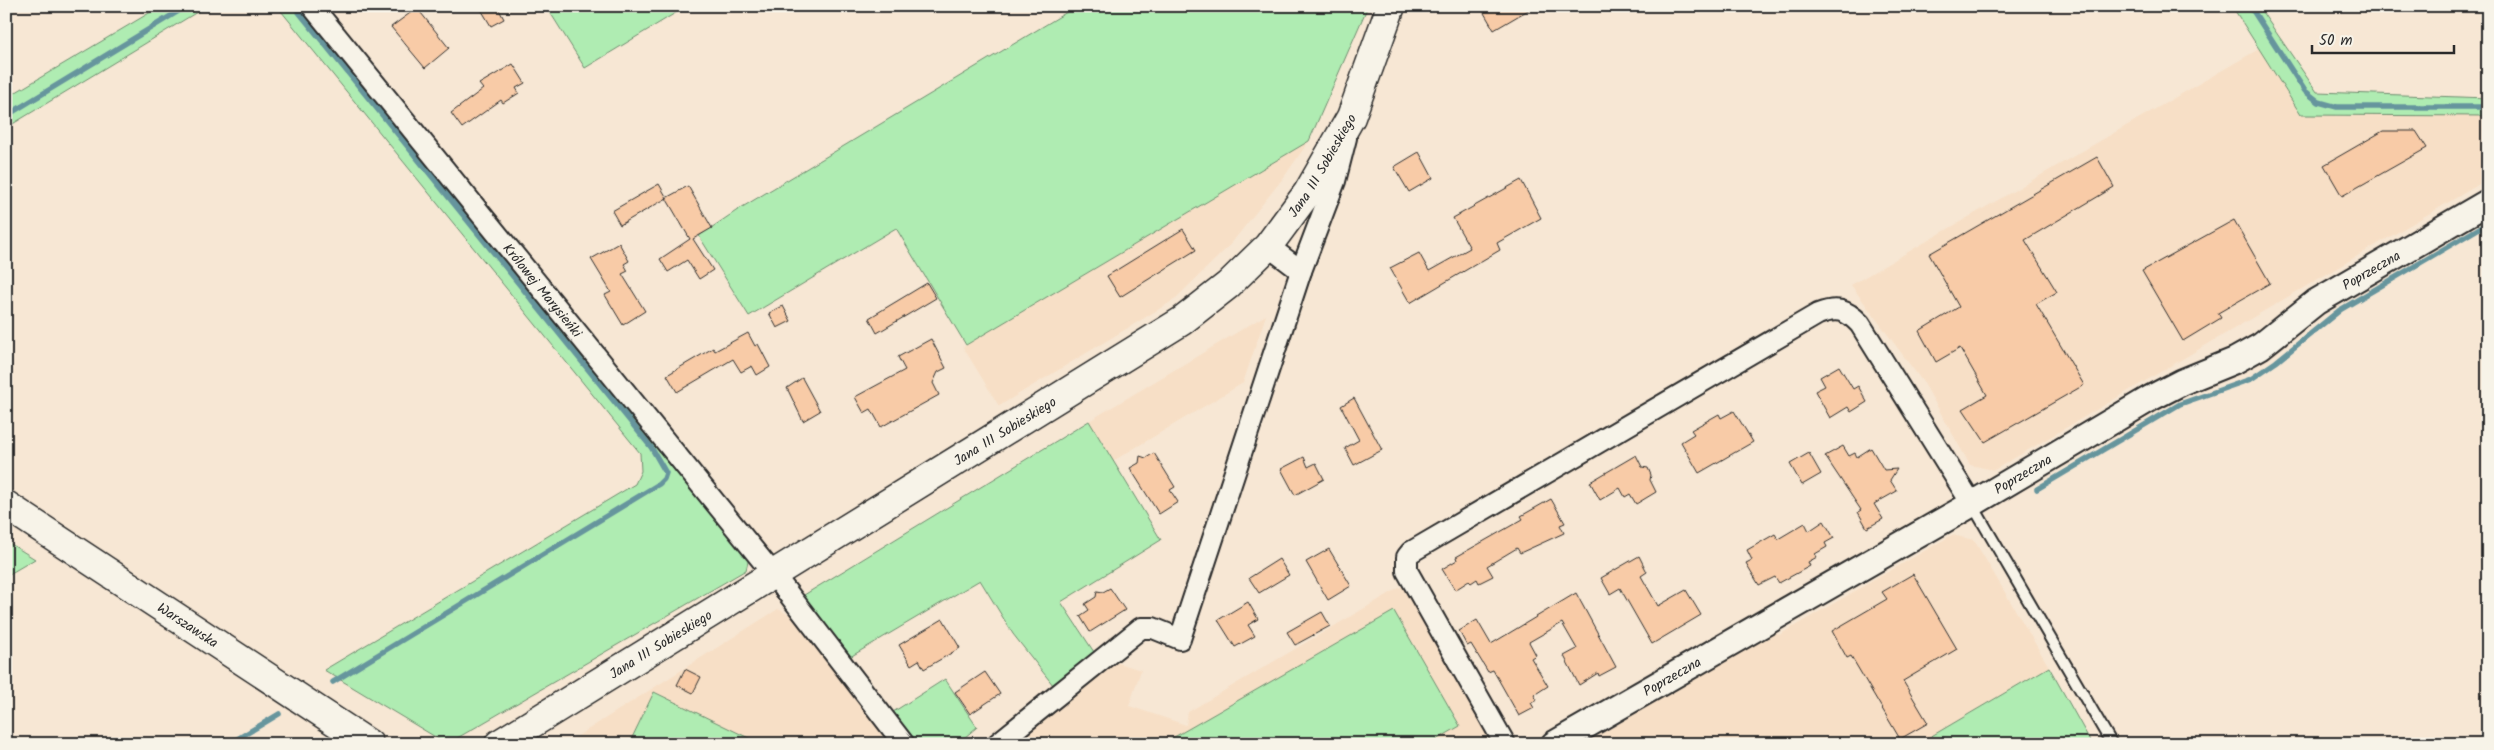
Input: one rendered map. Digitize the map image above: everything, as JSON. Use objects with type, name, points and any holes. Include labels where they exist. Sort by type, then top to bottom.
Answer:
[{"type":"main road","name":"Jana III Sobieskiego","points":[[499,744],[1182,321],[1228,285],[1268,246],[1308,192],[1351,118],[1391,6]]},
{"type":"main road","name":"Warszawska","points":[[6,506],[369,744]]},
{"type":"street","name":"Królowej Marysieńki","points":[[312,6],[774,575],[904,744]]},
{"type":"street","points":[[997,744],[1142,628],[1153,628],[1180,639],[1301,271],[1336,181],[1351,118]]},
{"type":"street","name":"Poprzeczna","points":[[1554,744],[1972,504],[2151,398],[2243,357],[2261,346],[2316,302],[2488,202]]},
{"type":"street","points":[[1268,246],[1301,271]]},
{"type":"street","points":[[1506,744],[1407,571],[1407,557],[1411,552],[1818,314],[1838,309],[1850,313],[1860,324],[1972,504]]},
{"type":"lane","points":[[1972,504],[2112,744]]},
{"type":"shaded area","points":[[2259,49],[2301,115],[2488,116],[2488,179],[1994,470],[1970,465],[1925,385],[1851,285]]},
{"type":"shaded area","points":[[1309,141],[1284,177],[1230,245],[1174,300],[999,406],[963,347]]},
{"type":"shaded area","points":[[1266,315],[1243,383],[1113,461],[1089,421]]},
{"type":"shaded area","points":[[1952,535],[1974,540],[2049,667],[1918,744],[1583,744],[1776,633],[1779,635]]},
{"type":"shaded area","points":[[1404,585],[1495,744],[1012,744],[1112,661],[1141,670],[1129,706],[1186,725],[1188,712]]},
{"type":"shaded area","points":[[778,609],[793,617],[893,744],[565,744]]},
{"type":"green space","points":[[161,6],[207,6],[6,128],[6,98]]},
{"type":"green space","points":[[277,6],[301,6],[749,558],[746,570],[447,744],[324,670],[635,484],[641,471],[640,453]]},
{"type":"green space","points":[[552,6],[687,6],[585,68],[548,9]]},
{"type":"green space","points":[[1077,6],[1368,6],[1309,141],[966,345],[896,228],[749,316],[699,236],[739,209]]},
{"type":"green space","points":[[2232,6],[2258,6],[2317,92],[2488,98],[2488,116],[2301,115]]},
{"type":"green space","points":[[1089,421],[1161,540],[1061,602],[1094,652],[1053,685],[1013,634],[980,580],[850,657],[804,595]]},
{"type":"green space","points":[[6,541],[35,559],[6,576]]},
{"type":"green space","points":[[1394,611],[1460,726],[1429,744],[1162,744]]},
{"type":"green space","points":[[2049,667],[2092,744],[1918,744]]},
{"type":"green space","points":[[945,679],[977,727],[957,744],[918,744],[893,712]]},
{"type":"green space","points":[[654,692],[761,744],[629,744]]},
{"type":"building","points":[[479,6],[497,6],[504,19],[491,26]]},
{"type":"building","points":[[1480,6],[1535,6],[1494,30]]},
{"type":"building","points":[[417,8],[449,48],[425,68],[391,27]]},
{"type":"building","points":[[513,64],[525,83],[516,88],[519,93],[503,103],[501,100],[462,128],[451,113],[483,89],[479,84]]},
{"type":"building","points":[[2383,131],[2416,131],[2427,148],[2342,196],[2324,165]]},
{"type":"building","points":[[1419,152],[1433,178],[1409,192],[1394,167]]},
{"type":"building","points":[[2097,157],[2114,187],[2025,240],[2057,292],[2036,304],[2084,385],[1985,442],[1963,409],[1987,395],[1960,348],[1936,362],[1919,331],[1959,307],[1929,254]]},
{"type":"building","points":[[1521,180],[1541,218],[1497,243],[1500,250],[1410,303],[1390,268],[1419,253],[1429,271],[1470,248],[1453,218]]},
{"type":"building","points":[[659,184],[667,198],[620,225],[612,211]]},
{"type":"building","points":[[688,186],[712,228],[693,239],[713,270],[699,279],[687,260],[668,272],[660,259],[690,239],[666,198]]},
{"type":"building","points":[[2234,220],[2270,283],[2218,313],[2221,318],[2183,341],[2142,271]]},
{"type":"building","points":[[1183,229],[1196,250],[1120,297],[1107,276]]},
{"type":"building","points":[[619,243],[629,261],[624,264],[628,271],[622,274],[645,311],[623,325],[605,295],[611,292],[591,259]]},
{"type":"building","points":[[927,283],[936,298],[877,333],[869,318]]},
{"type":"building","points":[[783,306],[791,321],[777,328],[769,313]]},
{"type":"building","points":[[748,333],[755,346],[758,344],[770,367],[757,375],[752,366],[741,372],[733,359],[677,392],[667,375],[713,348],[715,351]]},
{"type":"building","points":[[931,339],[946,368],[938,372],[933,383],[939,395],[881,427],[871,409],[864,413],[855,397],[905,370],[898,357]]},
{"type":"building","points":[[1839,366],[1853,389],[1858,386],[1867,402],[1851,412],[1848,407],[1830,418],[1815,391],[1825,386],[1820,377]]},
{"type":"building","points":[[802,378],[820,411],[803,421],[787,388]]},
{"type":"building","points":[[1354,398],[1382,450],[1354,465],[1345,448],[1359,440],[1341,406]]},
{"type":"building","points":[[1734,411],[1753,442],[1699,473],[1681,442],[1694,434],[1691,430],[1719,414],[1721,418]]},
{"type":"building","points":[[1843,446],[1849,456],[1855,453],[1857,457],[1871,448],[1884,470],[1897,469],[1890,480],[1897,491],[1874,504],[1883,519],[1867,528],[1858,512],[1861,510],[1825,456]]},
{"type":"building","points":[[1154,453],[1175,487],[1170,490],[1178,502],[1159,514],[1130,468],[1139,463],[1140,456],[1146,458]]},
{"type":"building","points":[[1809,453],[1821,474],[1802,485],[1790,464]]},
{"type":"building","points":[[1636,455],[1642,467],[1648,468],[1651,475],[1650,480],[1656,492],[1636,504],[1630,494],[1625,497],[1620,488],[1600,500],[1590,482]]},
{"type":"building","points":[[1304,457],[1308,467],[1316,463],[1324,479],[1295,495],[1281,469]]},
{"type":"building","points":[[1551,499],[1565,523],[1560,525],[1564,533],[1520,553],[1517,548],[1487,566],[1493,576],[1479,583],[1477,579],[1471,583],[1469,581],[1455,590],[1442,569],[1457,560],[1456,557],[1523,519],[1521,516]]},
{"type":"building","points":[[1824,521],[1834,538],[1825,543],[1827,547],[1815,554],[1817,557],[1808,562],[1810,566],[1779,583],[1775,577],[1759,585],[1746,563],[1752,560],[1747,550],[1775,534],[1778,539],[1805,523],[1809,531]]},
{"type":"building","points":[[1329,549],[1351,586],[1328,600],[1306,562]]},
{"type":"building","points":[[1639,556],[1647,572],[1641,576],[1658,606],[1686,590],[1701,615],[1652,644],[1620,588],[1610,594],[1601,578]]},
{"type":"building","points":[[1279,559],[1289,575],[1259,593],[1249,578]]},
{"type":"building","points":[[1913,574],[1957,649],[1903,681],[1928,723],[1900,739],[1851,656],[1847,658],[1832,631],[1887,599],[1882,592]]},
{"type":"building","points":[[1110,588],[1125,610],[1090,632],[1080,616],[1089,610],[1085,604],[1096,597],[1097,591],[1103,592]]},
{"type":"building","points":[[1576,593],[1616,667],[1599,676],[1598,673],[1579,685],[1564,656],[1577,649],[1562,623],[1529,642],[1536,655],[1531,658],[1548,686],[1534,695],[1537,700],[1531,703],[1534,708],[1519,716],[1493,670],[1488,672],[1471,644],[1467,646],[1459,631],[1477,620],[1491,644]]},
{"type":"building","points":[[1248,602],[1258,619],[1248,625],[1255,636],[1235,647],[1218,620]]},
{"type":"building","points":[[1322,612],[1330,626],[1295,645],[1287,632]]},
{"type":"building","points":[[943,619],[960,648],[924,669],[919,660],[911,665],[899,645]]},
{"type":"building","points":[[685,669],[701,677],[693,693],[677,685]]},
{"type":"building","points":[[985,672],[1000,694],[970,714],[955,692]]},
{"type":"waterway","points":[[6,116],[187,6]]},
{"type":"waterway","points":[[294,6],[651,447],[666,473],[664,479],[659,484],[333,682]]},
{"type":"waterway","points":[[2250,6],[2305,91],[2319,102],[2337,107],[2488,107]]},
{"type":"waterway","points":[[2037,489],[2180,404],[2251,379],[2276,362],[2340,310],[2488,223]]},
{"type":"waterway","points":[[229,744],[279,714]]}]
